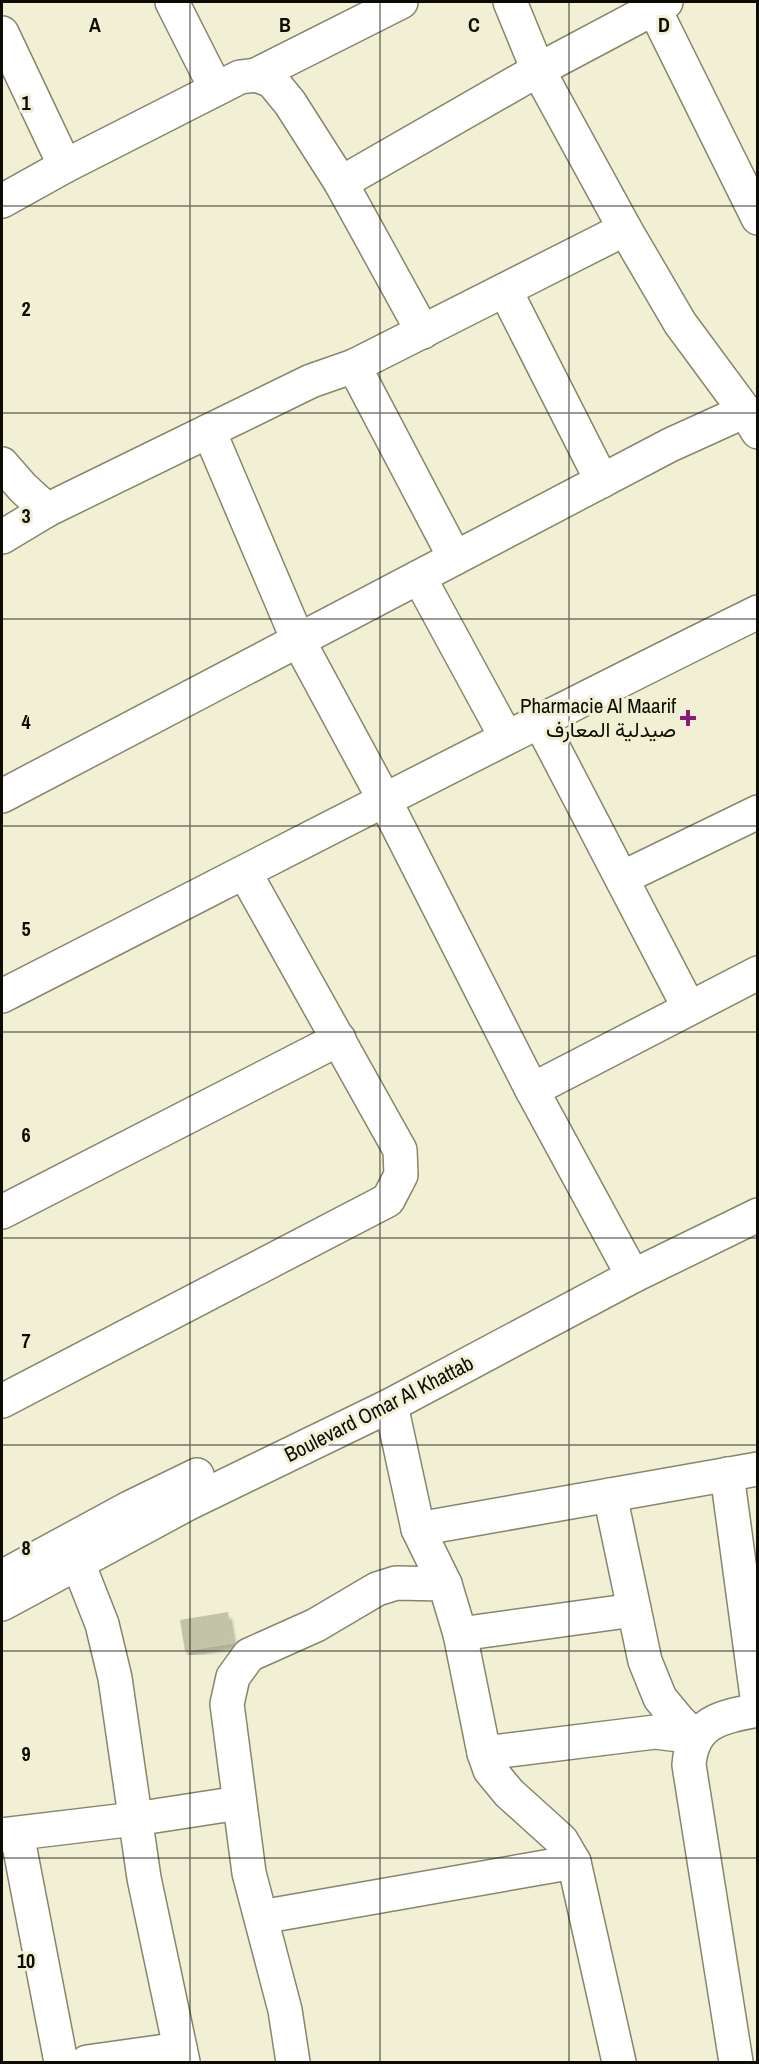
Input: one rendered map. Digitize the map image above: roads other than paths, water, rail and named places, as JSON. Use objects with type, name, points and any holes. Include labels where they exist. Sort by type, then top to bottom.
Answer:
[{"type":"street","points":[[172,2],[216,89]]},
{"type":"street","points":[[256,75],[361,10],[401,2]]},
{"type":"street","points":[[2,796],[670,445],[751,421],[680,323],[625,229],[538,70],[510,2]]},
{"type":"street","points":[[341,183],[657,3],[758,218]]},
{"type":"street","points":[[2,33],[65,166]]},
{"type":"street","points":[[2,201],[240,76],[256,75],[272,81],[290,104],[341,183],[423,332]]},
{"type":"street","points":[[2,537],[46,510],[311,381],[354,366],[625,229]]},
{"type":"street","points":[[505,290],[602,481]]},
{"type":"street","points":[[354,366],[455,558]]},
{"type":"street","points":[[210,431],[298,640],[384,799],[532,1090],[628,1267]]},
{"type":"street","points":[[2,464],[46,510]]},
{"type":"street","points":[[419,577],[506,737]]},
{"type":"street","points":[[2,996],[506,737],[758,612]]},
{"type":"street","points":[[540,720],[689,1008]]},
{"type":"street","points":[[621,878],[758,812]]},
{"type":"street","points":[[2,1401],[388,1200],[401,1175],[399,1150],[245,873]]},
{"type":"street","points":[[532,1090],[758,974]]},
{"type":"street","points":[[2,1212],[339,1039]]},
{"type":"street","name":"Boulevard Omar Al Khattab","points":[[2,1604],[188,1504],[391,1405],[758,1190]]},
{"type":"street","name":"Boulevard Omar Al Khattab","points":[[6,1565],[628,1267],[758,1215]]},
{"type":"street","points":[[391,1405],[418,1529],[445,1584],[460,1634],[484,1753],[490,1770],[509,1793],[561,1840],[574,1862],[619,2062]]},
{"type":"street","points":[[418,1529],[742,1472],[758,1704]]},
{"type":"street","points":[[610,1495],[645,1662],[660,1698],[696,1737]]},
{"type":"street","points":[[78,1563],[102,1624],[115,1678],[144,1878],[182,2056],[87,2062]]},
{"type":"street","points":[[293,2062],[285,2010],[249,1873],[227,1704],[233,1677],[249,1655],[316,1625],[376,1589],[396,1583],[445,1584]]},
{"type":"street","points":[[460,1634],[634,1610]]},
{"type":"street","points":[[736,2062],[689,1765],[690,1752],[696,1737],[706,1726],[722,1719],[758,1710]]},
{"type":"street","points":[[484,1753],[655,1732],[696,1737]]},
{"type":"street","points":[[61,2062],[9,1834],[135,1819],[239,1803]]},
{"type":"street","points":[[261,1917],[574,1862]]},
{"type":"place","name":"Pharmacie Al Maarif صيدلية المعارف","points":[[688,718]]}]
